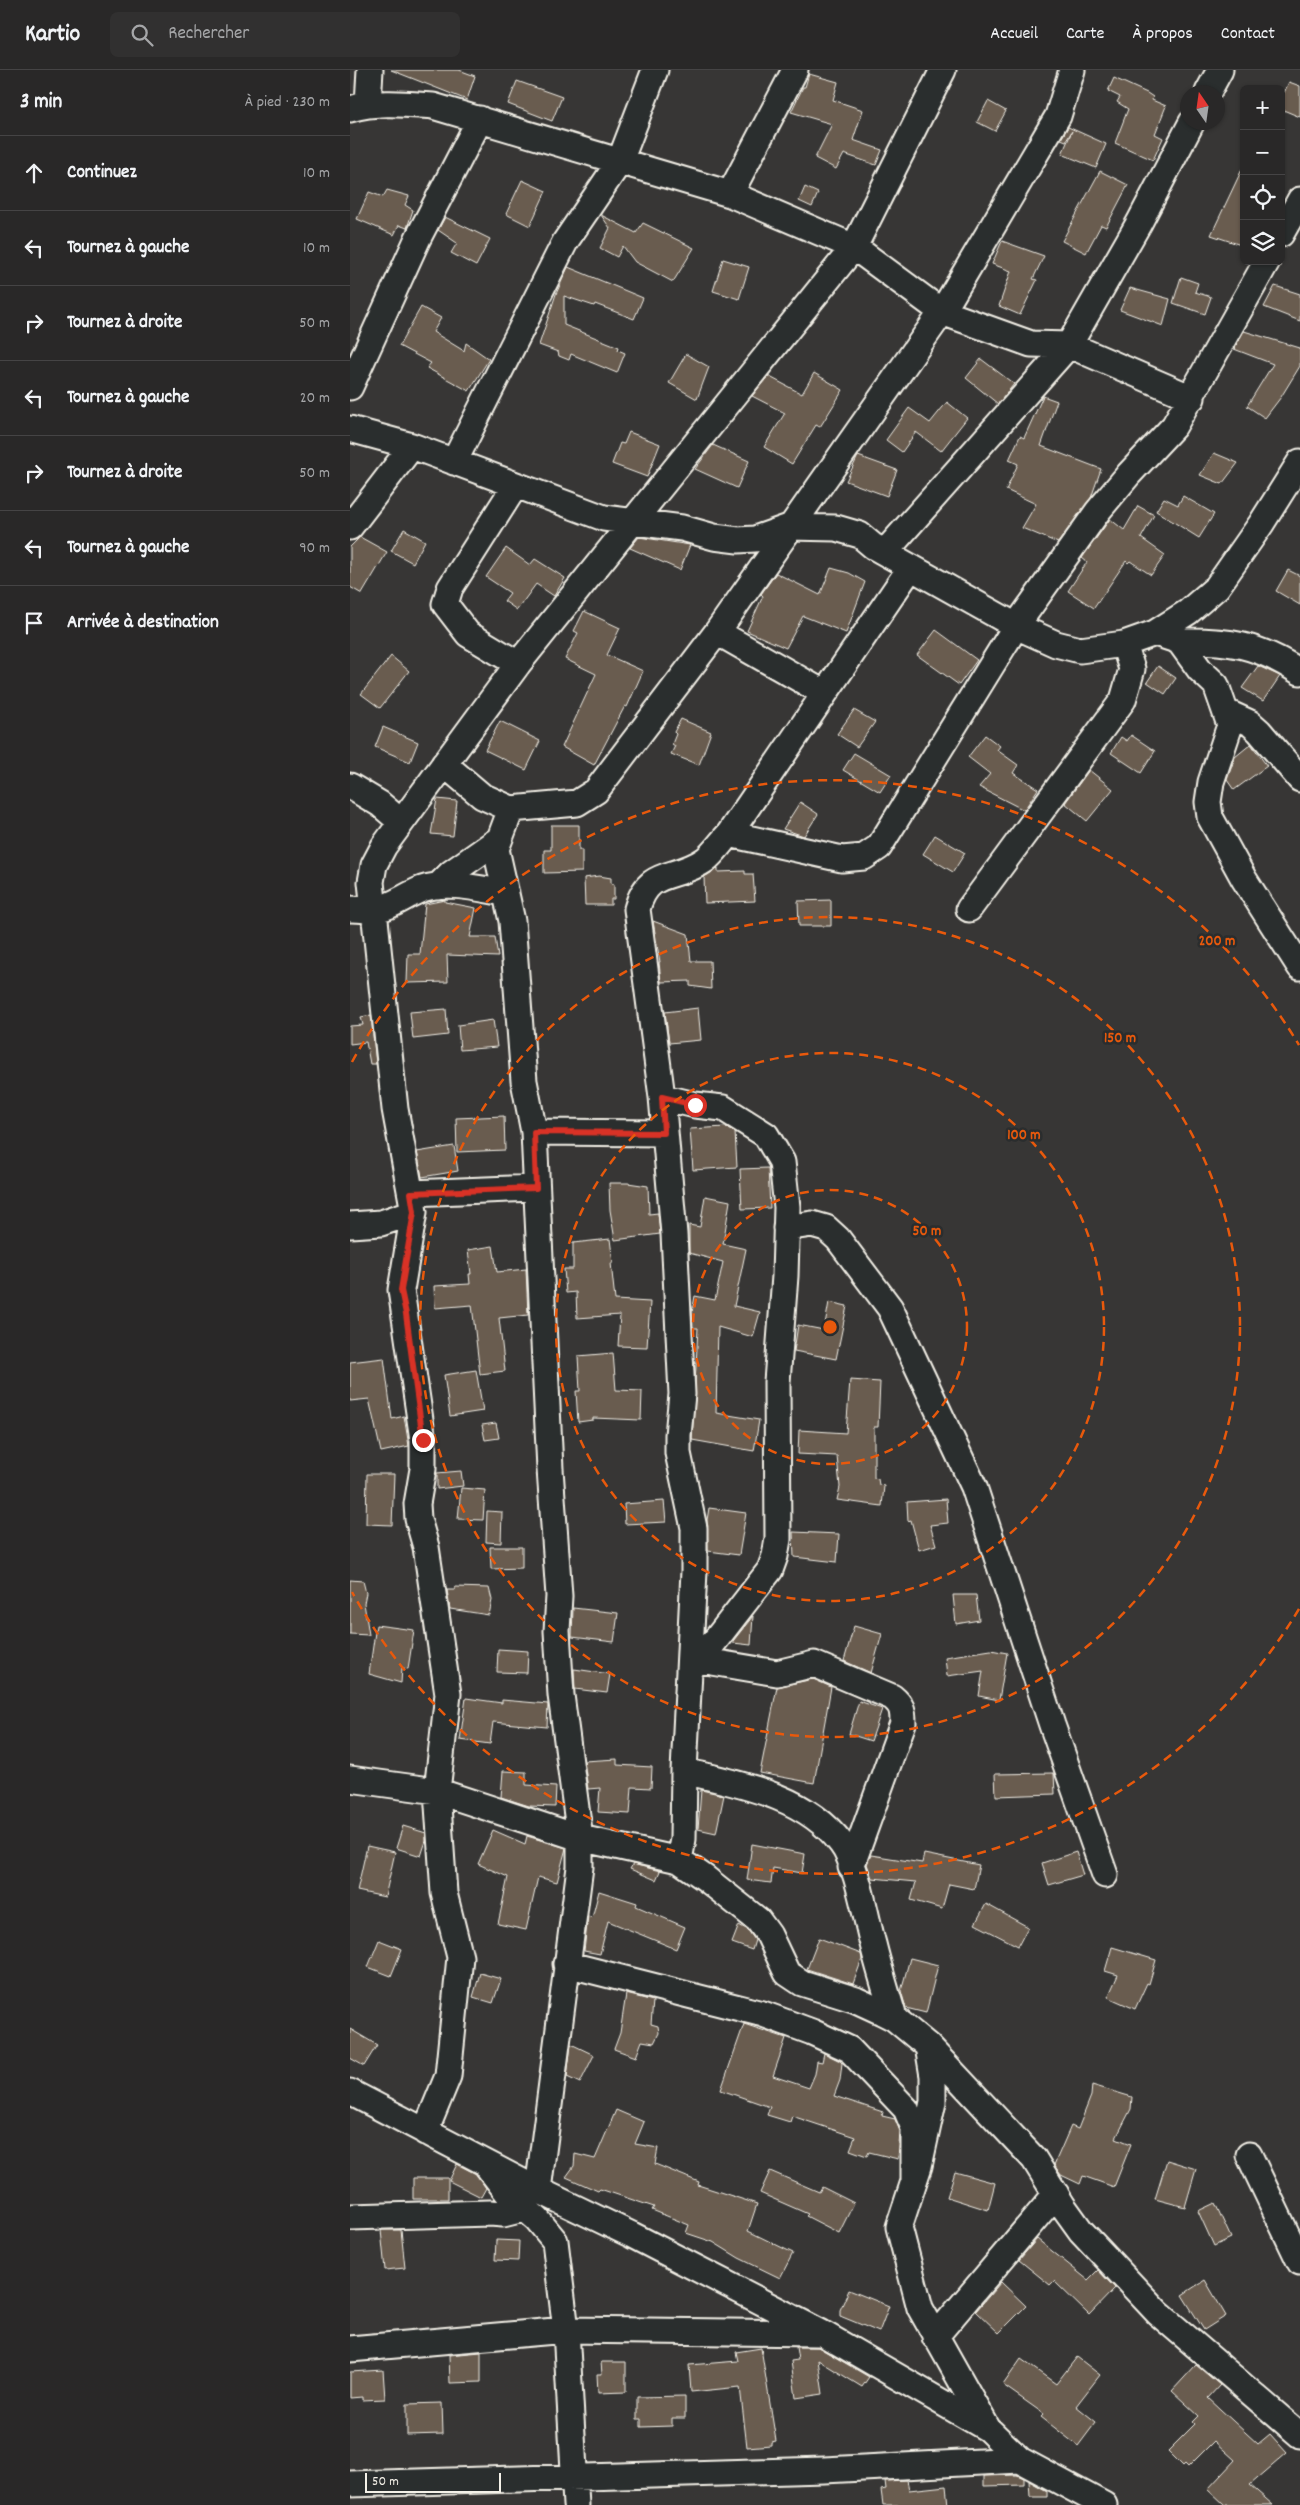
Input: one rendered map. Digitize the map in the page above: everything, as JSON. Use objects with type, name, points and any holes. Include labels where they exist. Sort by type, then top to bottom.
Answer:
[{"type":"street","points":[[370,70],[359,107],[388,103],[433,106],[730,194],[854,247],[942,312],[1031,344],[1069,345],[1192,398]]},
{"type":"street","points":[[454,462],[565,242],[620,161],[655,70]]},
{"type":"street","points":[[730,194],[795,70]]},
{"type":"street","points":[[425,2132],[448,2076],[460,1957],[444,1894],[438,1791],[448,1694],[426,1547],[418,1519],[417,1504],[423,1469],[423,1440],[401,1290],[412,1203],[362,909],[371,882],[374,865],[384,846],[518,664],[854,247],[943,70]]},
{"type":"street","points":[[444,764],[482,796],[511,809],[577,804],[596,791],[717,632],[942,312],[1058,116],[1072,70]]},
{"type":"street","points":[[1212,85],[1220,70]]},
{"type":"street","points":[[350,387],[415,246],[480,119]]},
{"type":"street","points":[[885,552],[1069,345],[1139,223],[1188,130]]},
{"type":"street","points":[[1285,227],[1300,200]]},
{"type":"street","points":[[729,834],[842,859],[864,857],[879,847],[1016,626],[1098,511],[1129,474],[1174,426],[1192,398],[1265,265]]},
{"type":"street","points":[[350,429],[412,446],[604,518],[632,524],[682,528],[714,537],[738,540],[755,539],[789,527],[836,528],[860,535],[885,552],[1016,626],[1056,644],[1080,650],[1124,644],[1155,633],[1188,612],[1217,587],[1262,524],[1300,462]]},
{"type":"street","points":[[350,527],[412,446]]},
{"type":"street","points":[[515,486],[450,588],[446,604],[468,634],[518,664]]},
{"type":"street","points":[[679,1860],[683,1839],[684,1771],[694,1665],[694,1528],[678,1453],[682,1394],[674,1234],[662,1097],[637,909],[642,892],[660,877],[687,869],[706,859],[729,834],[911,567]]},
{"type":"street","points":[[717,632],[817,689],[823,695]]},
{"type":"street","points":[[1155,633],[1179,641],[1216,640],[1247,645],[1300,672]]},
{"type":"street","points":[[1179,641],[1200,670],[1216,685],[1230,725],[1211,782],[1208,802],[1210,817],[1244,879],[1300,967]]},
{"type":"street","points":[[969,909],[1123,700],[1132,670],[1124,644]]},
{"type":"street","points":[[1226,712],[1250,723],[1259,731],[1300,779]]},
{"type":"street","points":[[350,786],[380,804],[401,822]]},
{"type":"street","points":[[511,809],[496,849],[512,921],[524,1081],[534,1132],[559,1596],[557,1630],[561,1695],[580,1838],[580,1867],[530,2199],[537,2219],[555,2240],[566,2330],[576,2505]]},
{"type":"street","points":[[438,886],[451,873],[498,840]]},
{"type":"street","points":[[362,909],[387,906],[423,888],[438,886],[464,886],[506,893]]},
{"type":"street","points":[[662,1097],[695,1105],[723,1108],[766,1135],[782,1162],[787,1208],[777,1382],[778,1539],[775,1556],[770,1570],[694,1665]]},
{"type":"street","points":[[534,1132],[664,1133]]},
{"type":"street","points":[[350,1225],[380,1223],[412,1203],[536,1188]]},
{"type":"street","points":[[786,1228],[812,1224],[826,1228],[838,1239],[890,1308],[974,1487],[1052,1725],[1105,1875]]},
{"type":"street","points":[[694,1665],[777,1673],[814,1664],[892,1697],[899,1702],[903,1709],[903,1723],[852,1867]]},
{"type":"street","points":[[684,1771],[746,1786],[779,1798],[814,1817],[842,1843],[852,1867],[894,2018]]},
{"type":"street","points":[[350,1778],[438,1791],[580,1838],[679,1860],[729,1896],[758,1920],[769,1935],[786,1973],[802,1983],[856,2000],[894,2018],[928,2046],[1034,2159],[1081,2231],[1158,2313],[1300,2435]]},
{"type":"street","points":[[566,1964],[763,2014],[812,2032],[849,2049],[906,2109],[914,2128],[914,2180]]},
{"type":"street","points":[[928,2046],[933,2076],[933,2102],[914,2180],[899,2227],[920,2308],[935,2337],[957,2370],[988,2429]]},
{"type":"street","points":[[350,2092],[486,2163],[530,2199],[632,2235],[822,2333],[988,2429],[1020,2460],[1104,2505]]},
{"type":"street","points":[[1249,2155],[1300,2262]]},
{"type":"street","points":[[935,2337],[1056,2194]]},
{"type":"street","points":[[350,2217],[503,2214],[530,2199]]},
{"type":"street","points":[[350,2349],[566,2330],[822,2333]]},
{"type":"street","points":[[350,2484],[824,2470],[1020,2460]]},
{"type":"building","points":[[391,70],[459,70],[475,76],[467,100]]},
{"type":"building","points":[[809,74],[838,82],[833,100],[863,110],[853,140],[882,150],[876,165],[844,154],[836,169],[815,158],[832,124],[791,112],[803,87],[805,87]]},
{"type":"building","points":[[1114,78],[1147,93],[1153,97],[1152,100],[1166,106],[1155,134],[1163,138],[1153,160],[1115,143],[1128,109],[1117,102],[1120,97],[1108,91]]},
{"type":"building","points":[[517,81],[562,97],[552,121],[508,104]]},
{"type":"building","points":[[1289,82],[1300,86],[1300,117],[1285,111],[1285,90]]},
{"type":"building","points":[[988,101],[1006,111],[995,131],[977,122]]},
{"type":"building","points":[[1068,127],[1106,144],[1096,168],[1062,154],[1072,131],[1066,141],[1061,139]]},
{"type":"building","points":[[1100,171],[1128,185],[1106,227],[1101,225],[1086,253],[1062,241]]},
{"type":"building","points":[[1240,173],[1240,245],[1211,235]]},
{"type":"building","points":[[522,180],[546,191],[530,226],[506,214]]},
{"type":"building","points":[[805,187],[818,193],[812,207],[799,201]]},
{"type":"building","points":[[387,190],[409,196],[405,205],[413,210],[407,228],[399,225],[394,235],[357,219],[369,192],[383,197]]},
{"type":"building","points":[[601,215],[636,233],[643,223],[694,248],[673,282],[635,262],[623,246],[617,257],[600,248],[610,228]]},
{"type":"building","points":[[445,217],[490,239],[476,266],[451,253],[457,243],[438,230]]},
{"type":"building","points":[[1002,241],[1044,256],[1033,279],[1037,280],[1020,315],[999,306],[1011,271],[992,264]]},
{"type":"building","points":[[723,259],[749,267],[739,299],[713,291]]},
{"type":"building","points":[[568,267],[643,298],[634,319],[595,304],[594,306],[564,296],[564,325],[619,347],[618,350],[625,353],[617,373],[571,354],[569,360],[559,356],[558,352],[539,345],[556,294]]},
{"type":"building","points":[[1181,277],[1198,283],[1195,292],[1211,297],[1205,314],[1173,303]]},
{"type":"building","points":[[1275,286],[1300,294],[1300,321],[1264,307]]},
{"type":"building","points":[[1130,288],[1170,299],[1163,326],[1120,310]]},
{"type":"building","points":[[421,307],[441,318],[433,332],[464,351],[466,343],[489,359],[469,391],[427,368],[431,363],[399,346]]},
{"type":"building","points":[[1244,331],[1300,348],[1300,366],[1281,397],[1265,418],[1247,406],[1273,364],[1234,349]]},
{"type":"building","points":[[686,354],[709,367],[697,399],[669,383]]},
{"type":"building","points":[[981,359],[1014,384],[998,404],[966,378]]},
{"type":"building","points":[[814,373],[843,390],[820,427],[816,425],[792,464],[764,447],[785,413],[752,396],[768,376],[802,394]]},
{"type":"building","points":[[1043,396],[1057,401],[1041,446],[1101,469],[1091,498],[1058,543],[1022,528],[1036,504],[1006,490],[1018,464],[1009,460],[1020,436],[1024,438]]},
{"type":"building","points":[[947,402],[967,418],[941,451],[916,432],[902,452],[886,440],[909,408],[930,423]]},
{"type":"building","points":[[629,432],[660,444],[647,477],[612,464],[620,443],[624,444]]},
{"type":"building","points":[[713,445],[749,461],[737,488],[695,469]]},
{"type":"building","points":[[1214,453],[1238,463],[1222,484],[1200,475]]},
{"type":"building","points":[[858,456],[897,470],[887,496],[846,481]]},
{"type":"building","points":[[1183,496],[1214,514],[1199,538],[1156,511],[1164,498],[1178,505]]},
{"type":"building","points":[[1138,506],[1154,515],[1141,538],[1165,555],[1151,575],[1130,561],[1128,563],[1126,561],[1094,608],[1068,591],[1087,562],[1082,558],[1110,519],[1124,530]]},
{"type":"building","points":[[404,529],[425,541],[413,563],[391,551]]},
{"type":"building","points":[[360,537],[387,552],[362,594],[350,587],[350,547]]},
{"type":"building","points":[[639,537],[690,545],[680,570],[630,548]]},
{"type":"building","points":[[506,548],[530,565],[535,559],[565,578],[554,596],[536,584],[517,610],[504,601],[510,593],[486,577]]},
{"type":"building","points":[[831,568],[849,573],[865,582],[846,633],[803,616],[786,648],[747,631],[763,596],[761,594],[776,573],[820,595]]},
{"type":"building","points":[[1288,570],[1300,576],[1300,605],[1276,591]]},
{"type":"building","points":[[584,611],[620,628],[607,655],[643,671],[627,707],[625,706],[594,765],[562,747],[596,674],[565,659],[578,633],[574,631]]},
{"type":"building","points":[[936,630],[977,660],[959,685],[917,655]]},
{"type":"building","points":[[391,656],[409,671],[380,708],[361,694]]},
{"type":"building","points":[[1158,666],[1176,678],[1165,694],[1147,682]]},
{"type":"building","points":[[1258,666],[1280,676],[1263,701],[1242,688]]},
{"type":"building","points":[[854,710],[875,722],[857,747],[837,734]]},
{"type":"building","points":[[681,719],[711,732],[699,765],[671,754],[675,746],[672,744],[676,734],[674,732]]},
{"type":"building","points":[[500,721],[540,741],[526,770],[485,750]]},
{"type":"building","points":[[383,727],[418,742],[410,762],[375,747]]},
{"type":"building","points":[[985,735],[1000,746],[997,750],[1018,765],[1013,773],[1038,789],[1024,810],[979,787],[990,774],[968,757]]},
{"type":"building","points":[[1131,735],[1155,751],[1141,773],[1111,753],[1121,737],[1127,741]]},
{"type":"building","points":[[1251,744],[1267,766],[1234,790],[1227,780],[1235,757]]},
{"type":"building","points":[[854,753],[891,775],[880,792],[843,770]]},
{"type":"building","points":[[1089,770],[1113,789],[1087,821],[1065,803]]},
{"type":"building","points":[[437,799],[457,801],[453,836],[431,834]]},
{"type":"building","points":[[800,802],[818,814],[804,836],[783,829]]},
{"type":"building","points":[[551,825],[579,825],[579,850],[582,850],[582,872],[544,873],[544,850],[551,850]]},
{"type":"building","points":[[935,835],[965,853],[953,872],[923,854]]},
{"type":"building","points":[[718,868],[718,872],[745,871],[745,874],[753,874],[755,901],[705,903],[704,877]]},
{"type":"building","points":[[599,876],[611,878],[611,884],[614,885],[614,899],[611,899],[611,905],[585,905],[584,878]]},
{"type":"building","points":[[445,900],[445,902],[476,908],[470,937],[495,937],[498,957],[447,955],[448,982],[407,983],[408,954],[420,954],[425,904]]},
{"type":"building","points":[[831,900],[831,926],[799,926],[798,901]]},
{"type":"building","points":[[653,921],[688,934],[691,961],[710,961],[711,989],[690,986],[690,981],[661,982],[660,962]]},
{"type":"building","points":[[698,1008],[701,1040],[669,1043],[665,1012]]},
{"type":"building","points":[[446,1009],[448,1035],[413,1039],[410,1012]]},
{"type":"building","points":[[371,1015],[376,1064],[370,1064],[366,1042],[350,1044],[350,1026],[363,1025],[361,1017]]},
{"type":"building","points":[[493,1020],[497,1047],[460,1050],[458,1025]]},
{"type":"building","points":[[504,1116],[505,1150],[457,1152],[456,1118]]},
{"type":"building","points":[[726,1127],[735,1132],[737,1167],[693,1170],[690,1129]]},
{"type":"building","points":[[454,1146],[458,1171],[422,1177],[417,1152]]},
{"type":"building","points":[[768,1168],[770,1208],[742,1209],[740,1169]]},
{"type":"building","points":[[609,1183],[648,1186],[649,1214],[658,1213],[660,1234],[615,1240],[610,1210]]},
{"type":"building","points":[[705,1196],[730,1201],[723,1244],[746,1249],[734,1306],[760,1312],[753,1337],[718,1327],[716,1413],[759,1420],[754,1451],[692,1440],[698,1328],[693,1328],[692,1312],[695,1296],[715,1300],[723,1262],[689,1253],[689,1225],[700,1227]]},
{"type":"building","points":[[610,1239],[615,1300],[650,1302],[647,1347],[618,1346],[620,1315],[577,1318],[576,1292],[566,1293],[564,1269],[573,1269],[573,1243]]},
{"type":"building","points":[[493,1246],[497,1272],[526,1269],[528,1315],[499,1318],[505,1371],[480,1374],[472,1305],[435,1308],[434,1286],[470,1284],[469,1274],[471,1274],[468,1250]]},
{"type":"building","points":[[829,1302],[847,1306],[836,1359],[794,1351],[798,1325],[824,1330]]},
{"type":"building","points":[[613,1353],[616,1390],[642,1391],[641,1420],[593,1418],[593,1420],[578,1422],[576,1391],[580,1391],[578,1356]]},
{"type":"building","points":[[384,1358],[392,1419],[404,1416],[409,1446],[381,1452],[369,1399],[350,1401],[350,1362]]},
{"type":"building","points":[[476,1370],[483,1411],[450,1416],[444,1375]]},
{"type":"building","points":[[850,1380],[880,1382],[878,1427],[874,1427],[874,1478],[878,1479],[879,1485],[884,1486],[882,1506],[837,1500],[840,1487],[837,1456],[798,1454],[799,1430],[846,1433]]},
{"type":"building","points":[[496,1423],[499,1438],[485,1440],[482,1425]]},
{"type":"building","points":[[461,1471],[463,1486],[437,1489],[437,1473]]},
{"type":"building","points":[[367,1474],[394,1474],[392,1525],[366,1524]]},
{"type":"building","points":[[461,1488],[485,1490],[483,1520],[458,1519]]},
{"type":"building","points":[[946,1499],[948,1523],[930,1525],[936,1545],[919,1550],[911,1520],[908,1521],[907,1502]]},
{"type":"building","points":[[664,1501],[666,1522],[625,1524],[624,1504]]},
{"type":"building","points":[[709,1508],[746,1513],[739,1555],[708,1551],[707,1520]]},
{"type":"building","points":[[487,1511],[502,1512],[501,1543],[486,1542]]},
{"type":"building","points":[[793,1532],[839,1534],[837,1562],[794,1557]]},
{"type":"building","points":[[490,1547],[522,1547],[522,1568],[491,1569]]},
{"type":"building","points":[[350,1580],[363,1581],[366,1593],[364,1603],[369,1635],[350,1634]]},
{"type":"building","points":[[455,1587],[489,1588],[492,1600],[489,1615],[450,1609],[447,1590],[455,1590]]},
{"type":"building","points":[[953,1595],[976,1595],[979,1620],[956,1624]]},
{"type":"building","points":[[573,1608],[618,1613],[614,1642],[572,1637]]},
{"type":"building","points":[[753,1616],[751,1645],[733,1643],[733,1641]]},
{"type":"building","points":[[376,1625],[414,1630],[408,1669],[402,1668],[401,1683],[369,1674]]},
{"type":"building","points":[[854,1626],[882,1634],[871,1673],[844,1661]]},
{"type":"building","points":[[498,1649],[528,1651],[527,1673],[497,1672]]},
{"type":"building","points":[[991,1650],[1007,1653],[999,1700],[979,1696],[983,1671],[947,1676],[945,1657]]},
{"type":"building","points":[[574,1669],[610,1674],[607,1693],[575,1689]]},
{"type":"building","points":[[813,1679],[831,1687],[814,1783],[760,1773],[777,1687]]},
{"type":"building","points":[[466,1698],[502,1703],[502,1700],[548,1704],[547,1727],[493,1722],[490,1744],[460,1740]]},
{"type":"building","points":[[859,1701],[882,1709],[871,1741],[849,1734]]},
{"type":"building","points":[[617,1759],[617,1765],[652,1767],[651,1788],[632,1787],[630,1814],[598,1812],[600,1788],[588,1789],[584,1761]]},
{"type":"building","points":[[503,1771],[526,1772],[526,1785],[556,1787],[555,1807],[529,1806],[501,1797]]},
{"type":"building","points":[[1054,1773],[1055,1794],[996,1796],[995,1774]]},
{"type":"building","points":[[701,1790],[724,1795],[716,1833],[698,1829]]},
{"type":"building","points":[[403,1826],[426,1833],[426,1841],[421,1856],[396,1848]]},
{"type":"building","points":[[493,1830],[525,1844],[527,1836],[566,1848],[557,1882],[538,1877],[526,1930],[498,1924],[508,1877],[478,1864]]},
{"type":"building","points":[[752,1844],[805,1854],[802,1873],[773,1868],[771,1883],[747,1880]]},
{"type":"building","points":[[367,1846],[395,1852],[385,1897],[357,1891]]},
{"type":"building","points":[[1076,1852],[1083,1875],[1049,1885],[1042,1863]]},
{"type":"building","points":[[924,1854],[979,1865],[974,1889],[949,1884],[942,1909],[911,1900],[916,1882],[872,1878],[867,1864],[871,1855],[922,1863]]},
{"type":"building","points":[[633,1864],[660,1871],[656,1880],[630,1869]]},
{"type":"building","points":[[599,1891],[637,1903],[636,1906],[685,1927],[676,1949],[608,1921],[600,1954],[584,1951],[588,1916],[592,1918]]},
{"type":"building","points":[[986,1904],[1028,1927],[1018,1946],[975,1924]]},
{"type":"building","points":[[739,1925],[748,1930],[755,1940],[752,1950],[732,1943]]},
{"type":"building","points":[[819,1938],[861,1954],[862,1959],[853,1984],[807,1969]]},
{"type":"building","points":[[379,1940],[402,1949],[391,1976],[368,1967]]},
{"type":"building","points":[[1112,1947],[1156,1960],[1149,1984],[1147,1983],[1135,2009],[1108,1997],[1118,1975],[1105,1971]]},
{"type":"building","points":[[910,1958],[938,1965],[926,2013],[906,2008],[901,1991]]},
{"type":"building","points":[[480,1973],[501,1979],[493,2003],[473,1997]]},
{"type":"building","points":[[626,1994],[653,2001],[651,2024],[658,2026],[659,2033],[654,2043],[642,2041],[636,2057],[614,2049],[620,2033]]},
{"type":"building","points":[[744,2024],[786,2038],[773,2076],[809,2088],[815,2074],[817,2061],[822,2062],[824,2053],[840,2061],[842,2063],[840,2080],[834,2096],[883,2112],[882,2116],[895,2119],[900,2131],[898,2159],[869,2152],[867,2156],[850,2150],[855,2137],[792,2116],[790,2122],[767,2115],[770,2107],[721,2090]]},
{"type":"building","points":[[350,2029],[377,2045],[364,2066],[350,2058]]},
{"type":"building","points":[[571,2044],[594,2055],[580,2083],[567,2077]]},
{"type":"building","points":[[1092,2085],[1132,2097],[1131,2109],[1116,2138],[1131,2144],[1114,2187],[1083,2176],[1080,2184],[1061,2175],[1054,2165],[1071,2126],[1078,2129],[1091,2096]]},
{"type":"building","points":[[616,2110],[644,2122],[635,2144],[658,2148],[655,2164],[699,2182],[698,2185],[757,2204],[748,2231],[793,2253],[780,2278],[739,2258],[713,2242],[686,2233],[689,2225],[652,2210],[654,2207],[600,2189],[598,2191],[566,2177],[574,2166],[575,2154],[595,2159]]},
{"type":"building","points":[[1167,2160],[1196,2169],[1185,2207],[1155,2199]]},
{"type":"building","points":[[457,2164],[476,2174],[486,2188],[481,2197],[449,2181]]},
{"type":"building","points":[[770,2171],[819,2192],[822,2187],[854,2203],[839,2233],[806,2216],[808,2214],[760,2193]]},
{"type":"building","points":[[955,2172],[995,2183],[988,2210],[947,2197]]},
{"type":"building","points":[[413,2178],[448,2178],[448,2199],[413,2199]]},
{"type":"building","points":[[1215,2203],[1231,2238],[1214,2246],[1198,2211]]},
{"type":"building","points":[[381,2230],[401,2230],[405,2268],[385,2270]]},
{"type":"building","points":[[1037,2239],[1088,2280],[1098,2270],[1115,2288],[1089,2315],[1054,2281],[1050,2285],[1019,2260]]},
{"type":"building","points":[[496,2240],[519,2241],[518,2261],[495,2260]]},
{"type":"building","points":[[1205,2280],[1226,2316],[1204,2330],[1182,2295]]},
{"type":"building","points":[[1001,2282],[1026,2306],[999,2333],[976,2311]]},
{"type":"building","points":[[849,2290],[889,2306],[879,2332],[840,2316],[840,2310]]},
{"type":"building","points":[[796,2347],[818,2347],[869,2377],[862,2387],[818,2360],[823,2394],[796,2398],[791,2361],[798,2360]]},
{"type":"building","points":[[761,2348],[776,2441],[771,2442],[771,2445],[747,2447],[740,2387],[691,2392],[689,2365],[738,2361],[736,2352]]},
{"type":"building","points":[[481,2352],[481,2382],[450,2383],[449,2355]]},
{"type":"building","points":[[1077,2357],[1100,2375],[1076,2406],[1096,2422],[1078,2446],[1041,2417],[1044,2414],[1003,2385],[1021,2359],[1056,2384]]},
{"type":"building","points":[[601,2362],[626,2362],[626,2392],[598,2393],[597,2374],[602,2374]]},
{"type":"building","points":[[1196,2365],[1220,2385],[1208,2398],[1258,2444],[1270,2434],[1287,2453],[1250,2485],[1273,2505],[1225,2505],[1208,2489],[1235,2460],[1214,2441],[1188,2467],[1185,2464],[1183,2466],[1168,2451],[1195,2424],[1193,2422],[1199,2416],[1172,2391]]},
{"type":"building","points":[[383,2370],[385,2399],[362,2400],[362,2397],[350,2398],[350,2372]]},
{"type":"building","points":[[685,2396],[685,2418],[672,2418],[672,2426],[641,2427],[641,2419],[637,2419],[637,2397]]},
{"type":"building","points":[[442,2403],[443,2434],[407,2435],[407,2404]]},
{"type":"building","points":[[1017,2475],[1024,2478],[1024,2485],[984,2486],[984,2476]]},
{"type":"building","points":[[907,2480],[909,2490],[946,2486],[948,2505],[883,2505],[881,2490],[886,2489],[885,2481]]},
{"type":"building","points":[[1029,2481],[1047,2491],[1047,2497],[1030,2497]]},
{"type":"route","points":[[423,1440],[401,1290],[414,1212],[411,1193],[536,1188],[534,1132],[664,1133],[662,1097],[695,1105]]}]
